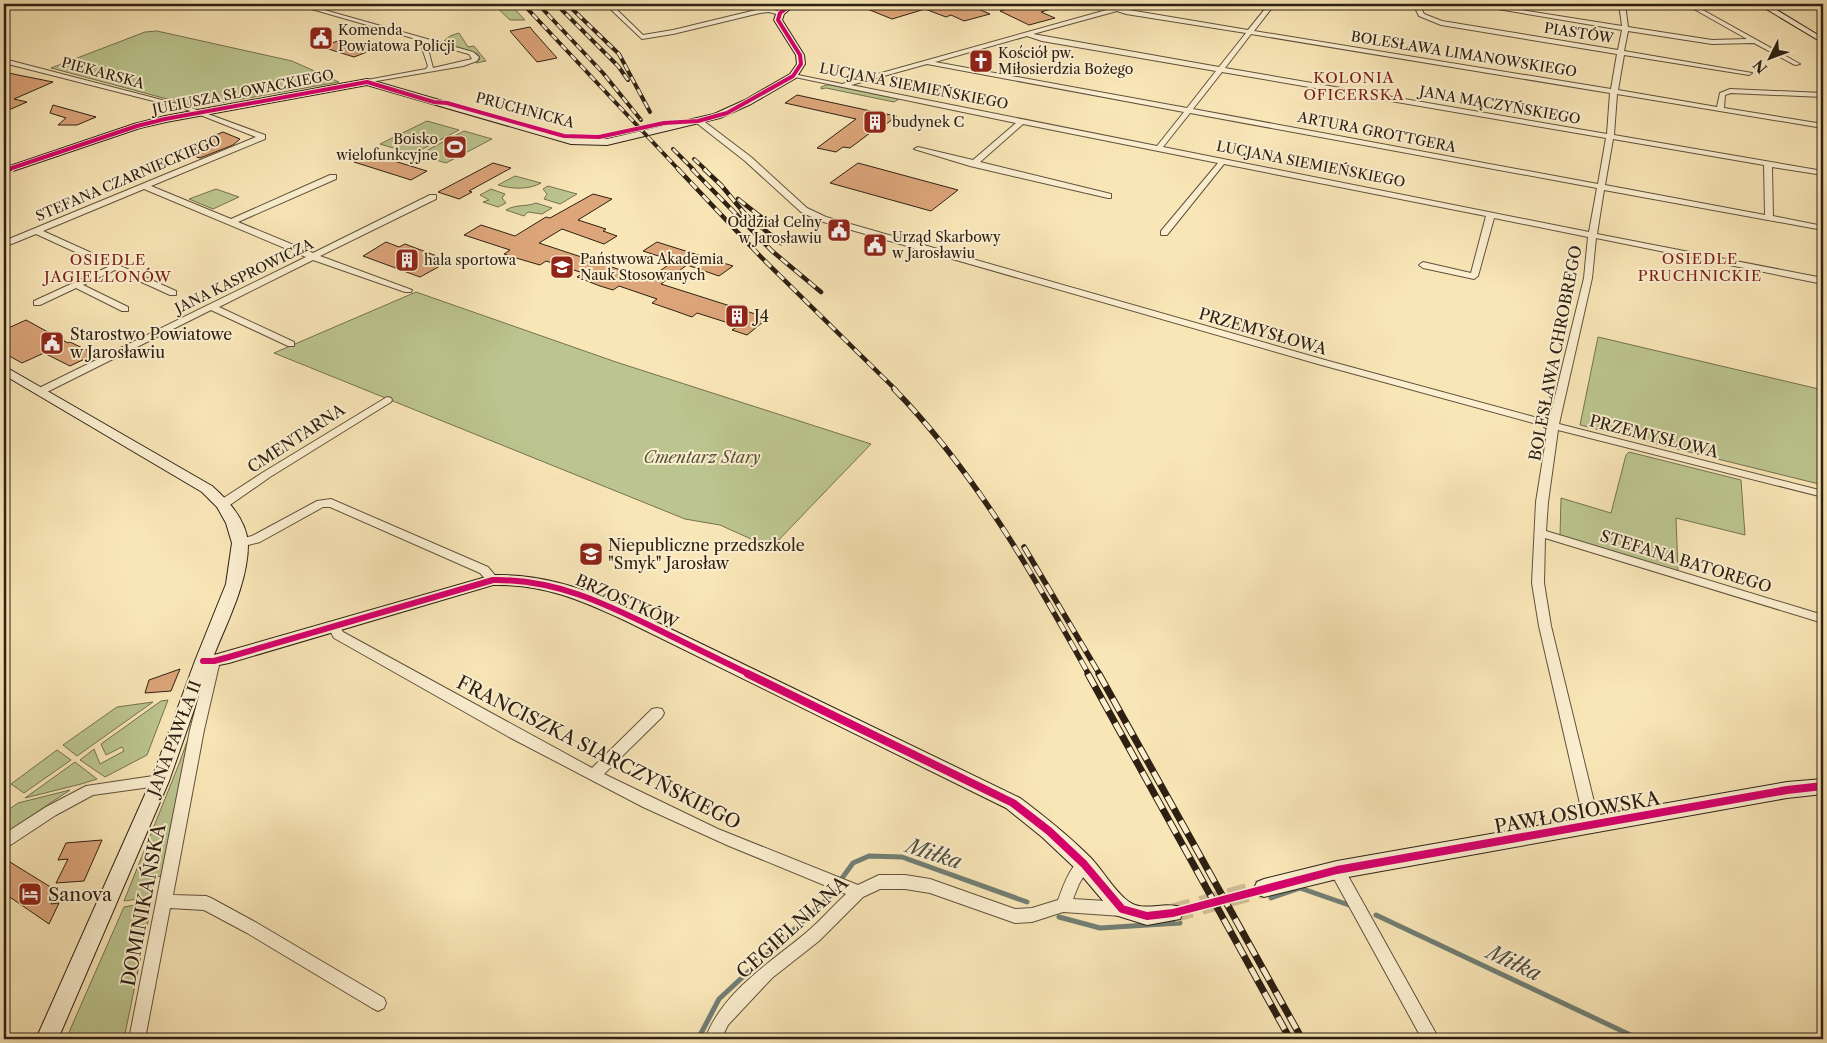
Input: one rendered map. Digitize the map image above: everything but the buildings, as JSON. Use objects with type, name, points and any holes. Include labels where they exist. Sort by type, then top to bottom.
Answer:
[{"type":"main road","points":[[792,4],[780,13],[778,24],[800,55],[801,64],[793,76]]},
{"type":"main road","points":[[1762,4],[1823,41]]},
{"type":"main road","name":"PRUCHNICKA","points":[[367,82],[574,142],[607,142],[713,117],[741,106],[793,76]]},
{"type":"main road","name":"JULIUSZA SŁOWACKIEGO","points":[[4,171],[137,126],[195,112],[367,82]]},
{"type":"main road","name":"JANA PAWŁA II","points":[[4,370],[207,489],[223,504],[234,523],[240,544],[234,584],[208,661],[160,781],[47,1039]]},
{"type":"main road","name":"BRZOSTKÓW","points":[[208,661],[334,627],[493,580],[514,580],[554,586],[596,599],[1013,803],[1049,831],[1084,864],[1122,908]]},
{"type":"main road","name":"PAWŁOSIOWSKA","points":[[1264,888],[1337,870],[1788,790],[1823,786]]},
{"type":"main road","points":[[1122,908],[1147,916],[1173,913]]},
{"type":"street","points":[[297,4],[427,40],[424,45],[431,66],[428,71]]},
{"type":"street","points":[[608,4],[642,37],[655,36],[756,12],[780,13]]},
{"type":"street","name":"BOLESŁAWA LIMANOWSKIEGO","points":[[1101,4],[1115,10],[1823,126]]},
{"type":"street","points":[[843,86],[1135,4]]},
{"type":"street","points":[[1159,148],[1272,4]]},
{"type":"street","name":"PIASTÓW","points":[[1424,4],[1419,10],[1421,15],[1441,24],[1749,73]]},
{"type":"street","name":"BOLESŁAWA CHROBREGO","points":[[1598,823],[1588,808],[1546,626],[1538,583],[1542,502],[1553,426],[1587,282],[1610,136],[1614,91],[1625,28],[1622,4]]},
{"type":"street","points":[[1688,4],[1797,64]]},
{"type":"street","points":[[1489,7],[1712,42],[1755,41]]},
{"type":"street","name":"JANA MĄCZYŃSKIEGO","points":[[1026,34],[1042,39],[1823,173]]},
{"type":"street","name":"JULIUSZA SŁOWACKIEGO","points":[[367,82],[471,62],[476,58],[471,53],[427,40]]},
{"type":"street","name":"PIEKARSKA","points":[[4,61],[195,112],[262,136]]},
{"type":"street","name":"ARTURA GROTTGERA","points":[[926,62],[1823,228]]},
{"type":"street","name":"LUCJANA SIEMIEŃSKIEGO","points":[[793,76],[1823,281]]},
{"type":"street","points":[[397,77],[392,84],[399,91]]},
{"type":"street","points":[[1720,108],[1722,94],[1730,90],[1823,95]]},
{"type":"street","points":[[713,117],[714,124],[723,139]]},
{"type":"street","name":"PRZEMYSŁOWA","points":[[698,120],[702,126],[723,139],[804,210],[823,219],[1178,323],[1553,426],[1823,494]]},
{"type":"street","points":[[973,164],[1022,121]]},
{"type":"street","name":"STEFANA CZARNIECKIEGO","points":[[4,244],[262,136]]},
{"type":"street","points":[[918,149],[1108,196]]},
{"type":"street","points":[[1164,233],[1223,161]]},
{"type":"street","points":[[1768,163],[1770,218]]},
{"type":"street","points":[[230,223],[333,177]]},
{"type":"street","points":[[144,186],[314,257],[408,290]]},
{"type":"street","name":"JANA KASPROWICZA","points":[[41,391],[433,197]]},
{"type":"street","points":[[1472,287],[1491,214]]},
{"type":"street","points":[[36,231],[173,292]]},
{"type":"street","points":[[1424,265],[1474,276]]},
{"type":"street","points":[[37,303],[115,267]]},
{"type":"street","points":[[76,285],[125,309]]},
{"type":"street","points":[[212,307],[291,344]]},
{"type":"street","name":"CMENTARNA","points":[[223,504],[266,474],[387,400]]},
{"type":"street","points":[[240,544],[256,539],[321,504],[331,503],[484,570],[493,580]]},
{"type":"street","name":"STEFANA BATOREGO","points":[[1540,533],[1823,619]]},
{"type":"street","name":"FRANCISZKA SIARCZYŃSKIEGO","points":[[334,627],[338,634],[346,639],[516,735],[594,775],[693,825],[858,892]]},
{"type":"street","name":"DOMINIKAŃSKA","points":[[138,1039],[163,901],[198,730],[208,661]]},
{"type":"street","points":[[594,775],[656,713]]},
{"type":"street","points":[[4,842],[51,811],[91,790],[160,781]]},
{"type":"street","points":[[1063,905],[1073,881],[1084,864]]},
{"type":"street","points":[[1337,870],[1432,1039]]},
{"type":"street","name":"CEGIELNIANA","points":[[713,1039],[722,1019],[766,974],[814,936],[858,892],[879,882],[905,882],[930,886],[1015,916],[1032,915],[1063,905],[1122,908]]},
{"type":"street","points":[[163,901],[206,903],[252,928],[378,1003]]},
{"type":"green space","points":[[493,4],[510,4],[525,20],[510,20]]},
{"type":"green space","points":[[157,31],[292,61],[339,82],[197,107],[51,68],[145,32]]},
{"type":"green space","points":[[459,33],[468,47],[474,46],[486,61],[476,63],[480,59],[478,54],[450,45],[444,41],[450,36]]},
{"type":"green space","points":[[826,85],[899,99],[894,102],[826,88],[821,89],[821,87]]},
{"type":"green space","points":[[427,121],[459,130],[413,154],[380,144]]},
{"type":"green space","name":"Boisko wielofunkcyjne","points":[[464,131],[492,139],[446,163],[418,155]]},
{"type":"green space","points":[[515,176],[541,183],[531,187],[520,188],[498,185]]},
{"type":"green space","points":[[548,186],[577,194],[560,204],[544,199],[547,194],[543,189]]},
{"type":"green space","points":[[216,189],[239,197],[213,209],[189,199]]},
{"type":"green space","points":[[491,189],[505,194],[502,198],[506,203],[498,207],[483,202],[489,200],[480,195]]},
{"type":"green space","points":[[536,203],[552,208],[542,214],[528,212],[524,216],[506,210],[514,207]]},
{"type":"green space","name":"Cmentarz Stary","points":[[416,292],[616,362],[871,444],[771,548],[720,525],[685,519],[274,353]]},
{"type":"green space","points":[[1598,337],[1823,390],[1823,485],[1580,425]]},
{"type":"green space","points":[[1629,452],[1741,480],[1745,535],[1676,518],[1678,571],[1560,536],[1561,498],[1611,513],[1626,455]]},
{"type":"green space","points":[[203,697],[178,790],[161,876],[156,877],[153,897],[124,901],[179,764]]},
{"type":"green space","points":[[168,700],[147,755],[105,777],[80,760],[94,749],[100,764],[124,751],[122,747],[106,755],[101,744],[161,701]]},
{"type":"green space","points":[[153,702],[77,756],[63,745],[117,707]]},
{"type":"green space","points":[[57,750],[71,760],[24,793],[11,784]]},
{"type":"green space","points":[[75,762],[97,779],[25,798]]},
{"type":"green space","points":[[70,790],[4,834],[4,813],[18,803]]},
{"type":"green space","points":[[152,902],[124,1039],[66,1039],[124,907]]},
{"type":"waterway","name":"Miłka","points":[[840,881],[853,863],[869,856],[902,857],[1027,902]]},
{"type":"waterway","name":"Miłka","points":[[1271,898],[1300,888],[1349,905]]},
{"type":"waterway","name":"Miłka","points":[[698,1039],[719,999],[831,895]]},
{"type":"waterway","name":"Miłka","points":[[1376,915],[1639,1039]]},
{"type":"waterway","name":"Miłka","points":[[1059,917],[1100,928],[1180,923]]},
{"type":"tunnel","points":[[1173,913],[1264,888]]},
{"type":"railway","points":[[523,4],[679,170]]},
{"type":"railway","points":[[538,4],[603,73],[641,120]]},
{"type":"railway","points":[[556,4],[618,66],[628,80]]},
{"type":"railway","points":[[567,4],[619,54],[650,112]]},
{"type":"railway","points":[[673,149],[694,170]]},
{"type":"railway","points":[[694,159],[706,170]]},
{"type":"railway","points":[[678,169],[761,257],[896,390]]},
{"type":"railway","points":[[692,169],[772,251],[821,292]]},
{"type":"railway","points":[[704,169],[721,185],[745,214]]},
{"type":"railway","points":[[738,199],[771,225]]},
{"type":"railway","points":[[742,212],[781,243]]},
{"type":"railway","points":[[894,389],[951,454],[977,489],[1024,562],[1089,675]]},
{"type":"railway","points":[[1024,547],[1100,675]]},
{"type":"railway","points":[[1088,674],[1290,1039]]},
{"type":"railway","points":[[1099,674],[1302,1039]]},
{"type":"cycle path","points":[[4,171],[137,126],[165,119],[367,82],[434,102],[447,103],[564,136],[599,137],[664,123],[698,121],[727,113],[793,76],[801,64],[800,55],[778,20],[780,13],[792,4]]},
{"type":"cycle path","points":[[203,661],[214,661],[229,657],[493,580],[535,582],[555,586],[575,592],[632,617],[1013,803],[1049,831],[1084,864],[1122,909],[1147,916],[1173,913],[1337,870],[1787,790],[1823,786]]},
{"type":"place","name":"Komenda Powiatowa Policji","points":[[321,38]]},
{"type":"place","name":"Kościół pw. Miłosierdzia Bożego","points":[[981,61]]},
{"type":"place","name":"budynek C","points":[[875,122]]},
{"type":"place","name":"Boisko wielofunkcyjne","points":[[455,147]]},
{"type":"place","name":"Oddział Celny w Jarosławiu","points":[[839,230]]},
{"type":"place","name":"Urząd Skarbowy w Jarosławiu","points":[[875,245]]},
{"type":"place","name":"hala sportowa","points":[[407,260]]},
{"type":"place","name":"Państwowa Akademia Nauk Stosowanych","points":[[562,267]]},
{"type":"place","name":"J4","points":[[737,316]]},
{"type":"place","name":"Starostwo Powiatowe w Jarosławiu","points":[[52,343]]},
{"type":"place","name":"Niepubliczne przedszkole \"Smyk\" Jarosław","points":[[591,554]]},
{"type":"place","name":"Sanova","points":[[30,894]]},
{"type":"district","name":"KOLONIA OFICERSKA","points":[[1354,86]]},
{"type":"district","name":"OSIEDLE JAGIELLONÓW","points":[[108,268]]},
{"type":"district","name":"OSIEDLE PRUCHNICKIE","points":[[1700,268]]}]
